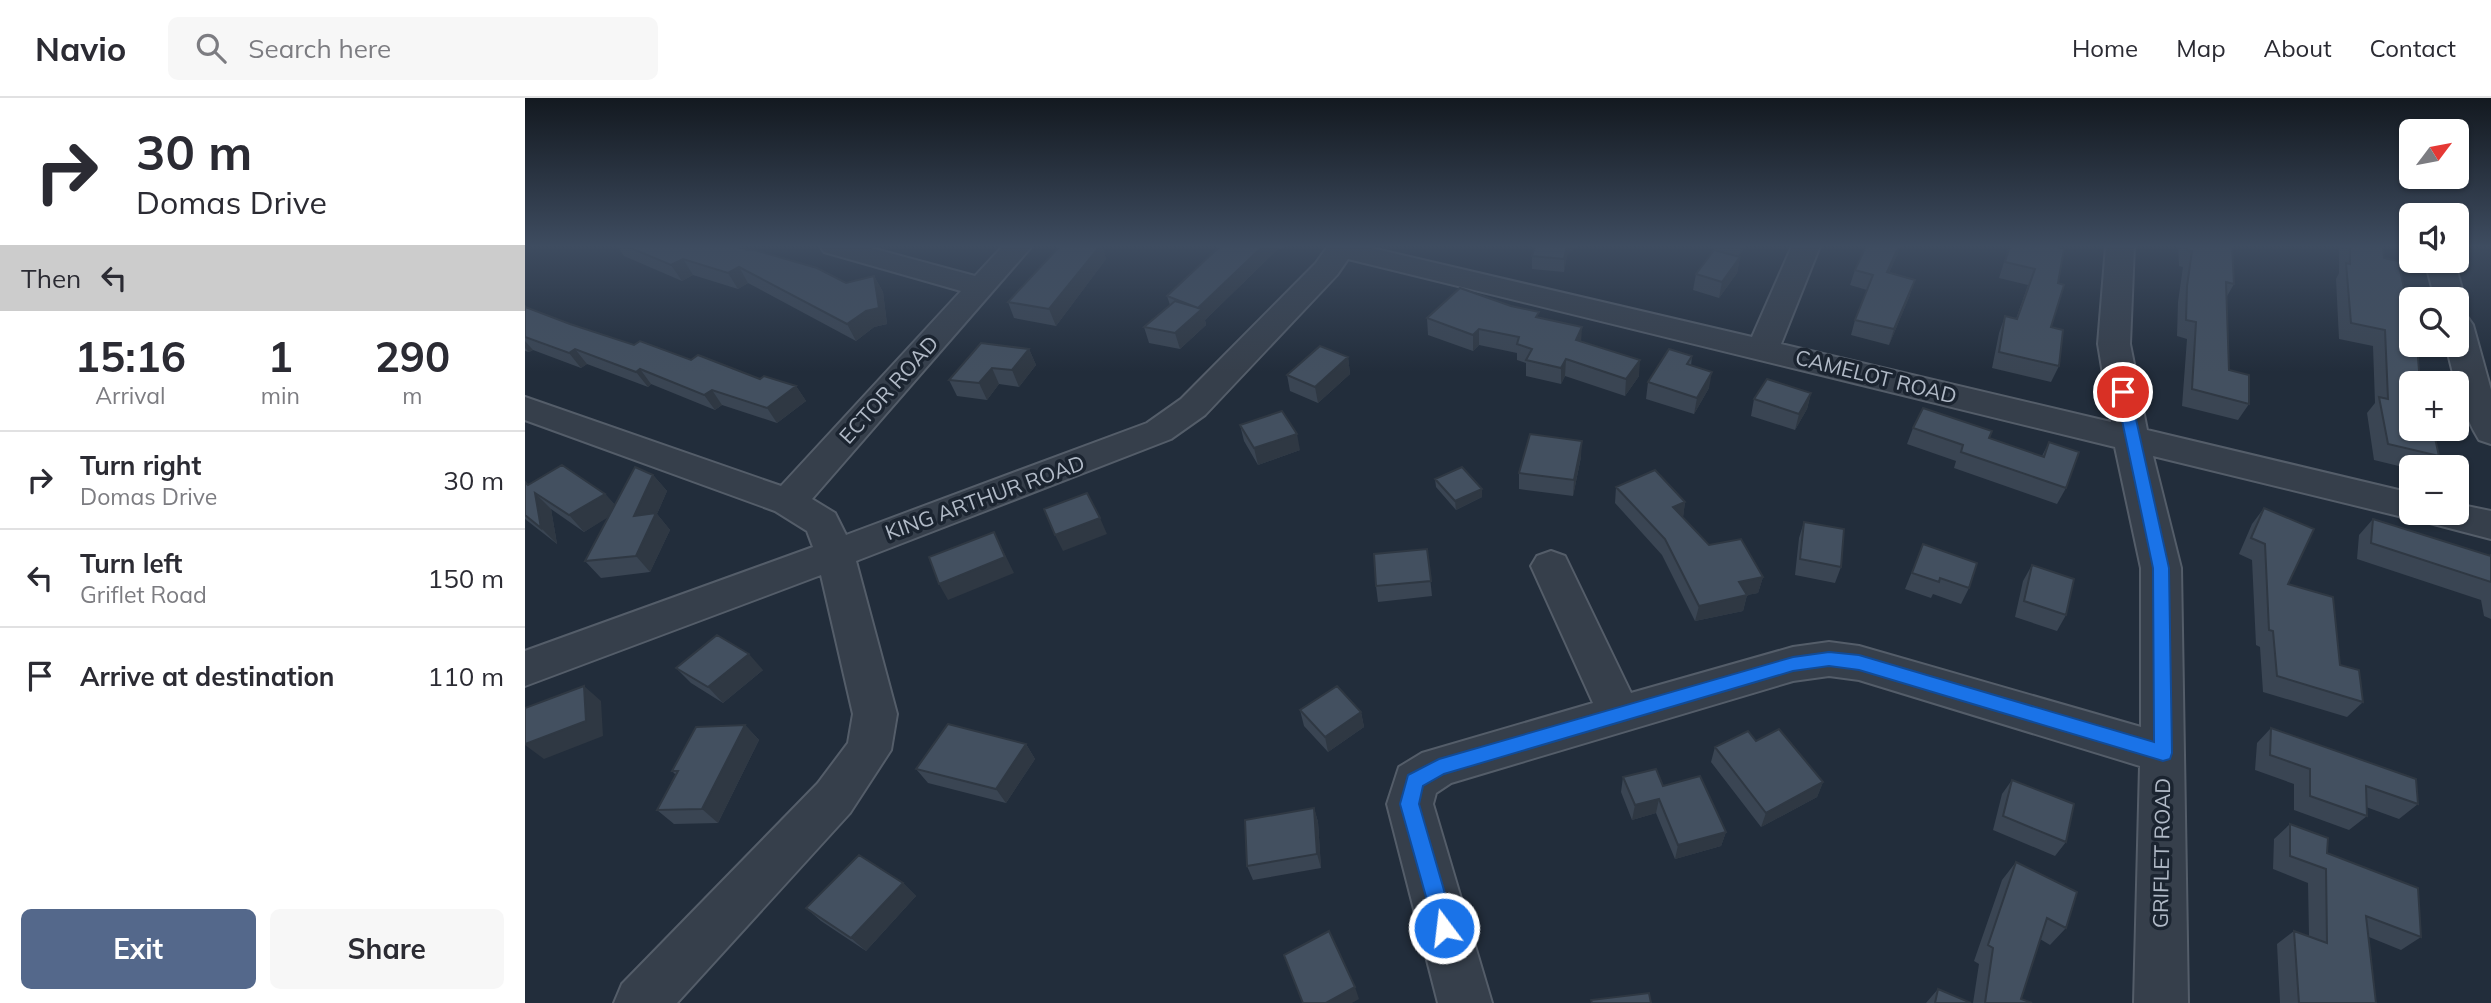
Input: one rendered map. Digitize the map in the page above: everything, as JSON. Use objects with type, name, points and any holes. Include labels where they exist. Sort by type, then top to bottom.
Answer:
[{"type":"street","name":"ECTOR ROAD","points":[[788,502],[980,288]]},
{"type":"street","name":"KING ARTHUR ROAD","points":[[525,669],[1160,431],[1193,407],[1308,288]]},
{"type":"street","name":"CAMELOT ROAD","points":[[1512,288],[2399,503]]},
{"type":"street","points":[[1763,349],[1789,288]]},
{"type":"street","name":"GRIFLET ROAD","points":[[2117,288],[2114,344],[2131,439],[2161,568],[2161,1003]]},
{"type":"street","points":[[2469,354],[2482,386],[2491,432]]},
{"type":"street","points":[[525,408],[788,502],[822,523],[835,553],[875,714],[869,750],[834,798],[641,1003]]},
{"type":"street","points":[[2469,520],[2491,525]]},
{"type":"street","points":[[1551,566],[1619,713]]},
{"type":"street","points":[[1465,1003],[1410,804],[1415,781],[1439,767],[1793,664],[1829,659],[1859,663],[2163,753]]},
{"type":"building","points":[[779,288],[876,288],[879,308],[866,311],[847,324]]},
{"type":"building","points":[[1021,288],[1066,288],[1049,309],[1008,302]]},
{"type":"building","points":[[1175,288],[1219,288],[1198,308],[1167,296]]},
{"type":"building","points":[[1461,288],[1511,306],[1539,312],[1536,317],[1582,327],[1576,340],[1640,360],[1626,379],[1566,359],[1561,368],[1526,360],[1532,349],[1517,344],[1519,337],[1479,329],[1473,335],[1427,318]]},
{"type":"building","points":[[1868,288],[1911,288],[1894,329],[1855,320]]},
{"type":"building","points":[[2028,288],[2063,288],[2051,327],[2063,330],[2059,366],[1999,352],[2005,316],[2017,319]]},
{"type":"building","points":[[2187,288],[2226,288],[2229,370],[2249,375],[2249,404],[2192,389],[2196,322],[2186,320]]},
{"type":"building","points":[[2348,288],[2399,288],[2399,357],[2418,357],[2419,371],[2399,371],[2399,441],[2436,441],[2439,455],[2388,444],[2379,397],[2388,399],[2385,330],[2351,323]]},
{"type":"building","points":[[1175,301],[1202,309],[1175,333],[1144,327]]},
{"type":"building","points":[[525,307],[634,345],[640,341],[691,360],[698,355],[760,379],[764,376],[796,386],[767,408],[712,390],[704,395],[640,369],[636,372],[575,349],[569,353],[525,337]]},
{"type":"building","points":[[981,343],[1029,349],[1012,370],[992,368],[979,383],[949,380]]},
{"type":"building","points":[[1320,346],[1348,357],[1315,387],[1287,375]]},
{"type":"building","points":[[1669,349],[1692,356],[1687,364],[1712,372],[1697,398],[1648,382]]},
{"type":"building","points":[[1767,379],[1811,393],[1799,414],[1754,399]]},
{"type":"building","points":[[1923,408],[1992,431],[1989,438],[2044,457],[2049,442],[2079,452],[2066,488],[1961,452],[1963,445],[1913,428]]},
{"type":"building","points":[[1282,411],[1297,434],[1254,448],[1240,425]]},
{"type":"building","points":[[1530,434],[1582,441],[1574,480],[1519,473]]},
{"type":"building","points":[[562,465],[605,494],[569,515],[535,493],[541,528],[525,515],[525,482],[528,485]]},
{"type":"building","points":[[635,467],[653,475],[634,516],[656,513],[636,556],[585,561]]},
{"type":"building","points":[[1462,467],[1482,489],[1455,501],[1435,479]]},
{"type":"building","points":[[1655,470],[1685,502],[1673,507],[1709,545],[1741,539],[1763,577],[1739,582],[1747,595],[1699,606],[1665,539],[1616,487]]},
{"type":"building","points":[[1087,493],[1100,518],[1055,535],[1044,509]]},
{"type":"building","points":[[2264,508],[2314,529],[2288,584],[2333,597],[2340,665],[2359,670],[2363,702],[2277,676],[2273,631],[2269,630],[2265,544],[2251,538]]},
{"type":"building","points":[[2373,519],[2491,556],[2491,582],[2371,543]]},
{"type":"building","points":[[1804,522],[1844,529],[1841,567],[1800,559]]},
{"type":"building","points":[[994,532],[1005,557],[939,584],[929,557]]},
{"type":"building","points":[[1923,544],[1977,563],[1969,588],[1940,578],[1939,582],[1912,573]]},
{"type":"building","points":[[1427,549],[1431,581],[1376,586],[1374,554]]},
{"type":"building","points":[[2032,565],[2074,579],[2066,615],[2024,601]]},
{"type":"building","points":[[717,635],[749,654],[708,687],[676,668]]},
{"type":"building","points":[[584,686],[586,721],[525,744],[525,708]]},
{"type":"building","points":[[1337,686],[1361,712],[1325,737],[1300,710]]},
{"type":"building","points":[[948,724],[1026,744],[996,789],[916,769]]},
{"type":"building","points":[[745,725],[702,809],[657,810],[678,771],[672,771],[696,727]]},
{"type":"building","points":[[2271,728],[2416,779],[2418,804],[2366,786],[2367,816],[2310,796],[2310,769],[2270,755]]},
{"type":"building","points":[[1779,729],[1823,782],[1766,813],[1715,747],[1748,731],[1756,741]]},
{"type":"building","points":[[1656,769],[1663,786],[1700,776],[1726,832],[1678,845],[1659,799],[1635,805],[1623,777]]},
{"type":"building","points":[[2012,780],[2074,804],[2066,842],[2003,816]]},
{"type":"building","points":[[1314,808],[1317,854],[1247,866],[1245,820]]},
{"type":"building","points":[[2290,824],[2328,838],[2327,853],[2418,888],[2421,937],[2366,916],[2376,1003],[2299,1003],[2294,931],[2327,943],[2326,869],[2290,856]]},
{"type":"building","points":[[859,855],[903,883],[851,938],[806,908]]},
{"type":"building","points":[[2016,862],[2077,892],[2066,928],[2047,918],[2021,999],[2032,1003],[1985,1003],[1993,948],[1988,945]]},
{"type":"building","points":[[1329,931],[1355,987],[1326,1003],[1303,1003],[1284,955]]},
{"type":"building","points":[[1938,989],[1971,1003],[1935,1003]]},
{"type":"building","points":[[1649,993],[1651,1003],[1592,1003],[1591,1000]]},
{"type":"route","points":[[1444,928],[1410,804],[1415,781],[1439,767],[1793,664],[1829,659],[1859,663],[2163,753],[2161,568],[2123,392]]}]
